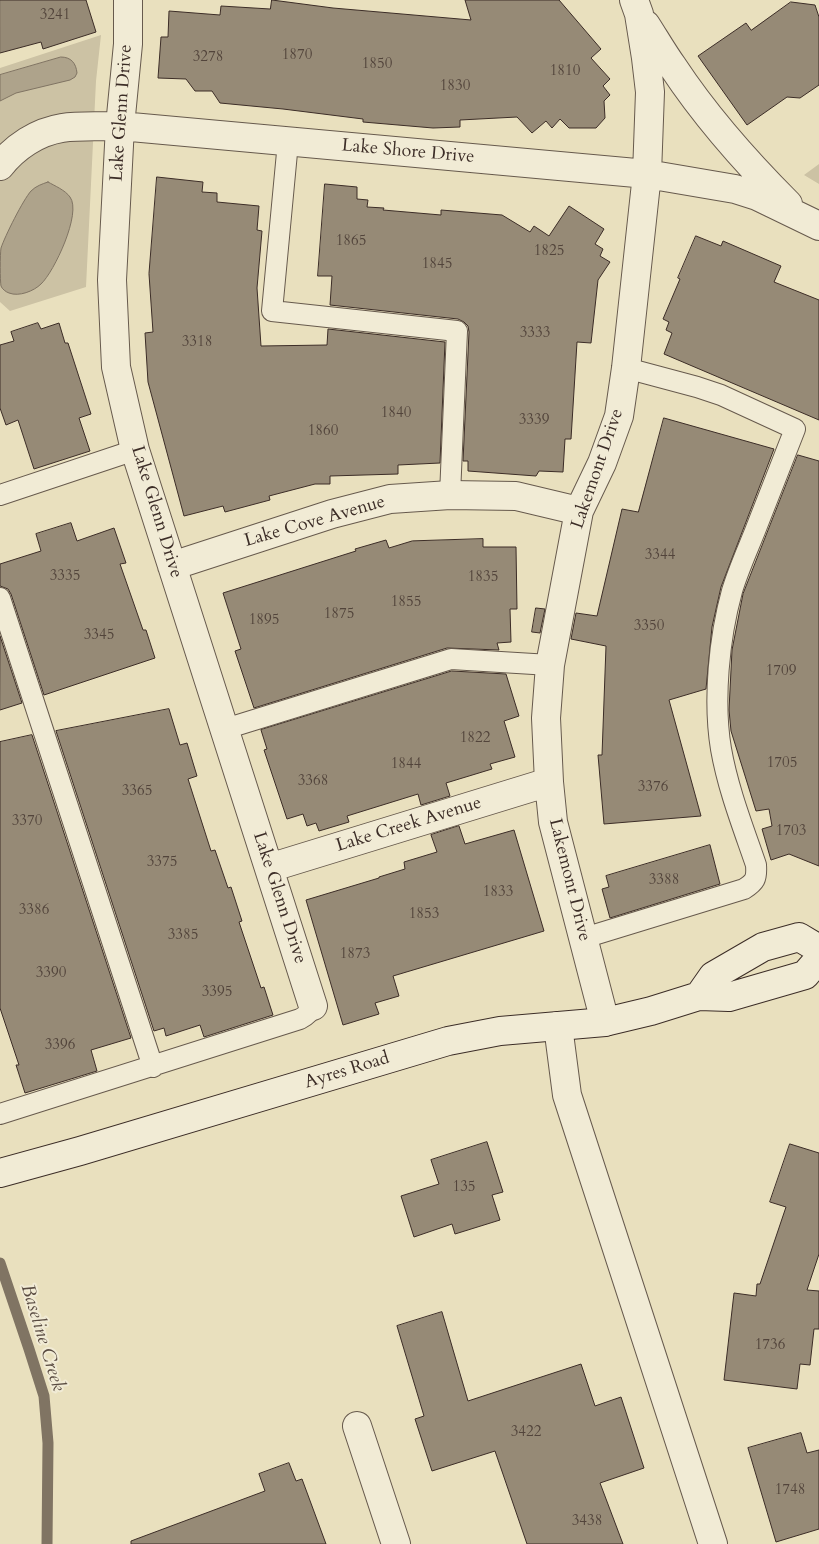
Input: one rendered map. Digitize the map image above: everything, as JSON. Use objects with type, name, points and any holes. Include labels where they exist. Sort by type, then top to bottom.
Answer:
[{"type":"street","name":"Lake Glenn Drive","points":[[128,0],[128,44],[120,126],[112,280],[116,367],[135,450],[313,1006]]},
{"type":"street","name":"Lakemont Drive","points":[[605,1022],[553,822],[546,718],[550,665],[579,511],[602,463],[619,416],[626,368],[647,174],[650,92],[637,7]]},
{"type":"street","points":[[637,7],[673,67],[712,120],[758,174],[810,221]]},
{"type":"street","name":"Lake Shore Drive","points":[[0,166],[24,143],[41,134],[61,128],[120,126],[647,174],[735,189],[757,196],[810,221]]},
{"type":"street","name":"Lake Cove Avenue","points":[[172,566],[332,514],[390,500],[450,495],[516,496],[579,511]]},
{"type":"street","name":"Lake Creek Avenue","points":[[269,868],[549,782]]},
{"type":"street","points":[[699,996],[713,976],[763,947],[799,937],[819,949]]},
{"type":"street","name":"Ayres Road","points":[[0,1173],[80,1151],[448,1041],[500,1030],[605,1022],[651,1011],[699,996],[729,997],[805,975],[819,959]]},
{"type":"street","points":[[558,1026],[567,1095],[713,1544]]},
{"type":"street","points":[[357,1426],[396,1544]]},
{"type":"lane","points":[[288,142],[272,311],[457,331],[450,495]]},
{"type":"lane","points":[[584,938],[744,890],[753,883],[756,875],[756,865],[726,777],[720,747],[718,690],[721,656],[725,622],[732,591],[795,429],[721,395],[626,368]]},
{"type":"lane","points":[[0,495],[135,450]]},
{"type":"lane","points":[[0,598],[153,1066]]},
{"type":"lane","points":[[224,729],[451,659],[550,665]]},
{"type":"lane","points":[[0,1114],[300,1019],[311,1011],[313,1006]]},
{"type":"shaded area","points":[[101,35],[96,81],[86,287],[10,311],[0,302],[0,68]]},
{"type":"shaded area","points":[[61,57],[70,59],[74,64],[77,73],[75,77],[70,80],[16,93],[0,101],[0,75]]},
{"type":"shaded area","points":[[819,164],[819,184],[804,175]]},
{"type":"shaded area","points":[[48,182],[60,188],[70,197],[73,205],[70,228],[53,268],[41,284],[26,293],[9,293],[1,286],[1,248],[14,218],[31,191],[41,184]]},
{"type":"building","points":[[0,0],[86,0],[96,32],[43,49],[41,42],[0,53]]},
{"type":"building","points":[[272,0],[333,8],[471,20],[465,0],[559,0],[601,49],[591,58],[610,79],[603,86],[610,95],[604,101],[605,118],[596,128],[569,128],[560,119],[552,128],[546,121],[532,133],[517,117],[460,120],[460,127],[433,128],[363,122],[363,119],[220,103],[212,91],[195,91],[186,79],[158,78],[161,37],[168,37],[169,11],[220,15],[221,6],[270,9]]},
{"type":"building","points":[[791,2],[815,5],[819,17],[819,85],[800,98],[787,97],[747,125],[698,56],[746,23],[751,30]]},
{"type":"building","points":[[157,177],[203,182],[202,192],[217,193],[217,202],[259,206],[257,230],[262,231],[257,288],[261,346],[327,345],[328,329],[445,342],[440,463],[398,465],[398,474],[330,476],[330,484],[315,484],[269,496],[270,500],[225,512],[223,506],[184,516],[148,382],[145,333],[153,332],[149,274]]},
{"type":"building","points":[[325,184],[357,187],[357,199],[368,200],[367,207],[441,215],[441,210],[502,215],[530,232],[534,226],[549,236],[569,206],[604,229],[595,244],[603,249],[600,256],[610,262],[598,280],[591,343],[577,342],[571,439],[565,439],[563,472],[539,471],[536,476],[468,471],[468,461],[463,461],[469,332],[468,326],[464,322],[458,319],[330,305],[332,276],[318,276]]},
{"type":"building","points":[[696,236],[721,246],[723,241],[781,266],[774,282],[819,300],[819,420],[664,354],[672,333],[666,330],[669,322],[663,319]]},
{"type":"building","points":[[38,323],[41,329],[59,323],[65,343],[68,343],[91,414],[79,418],[90,451],[34,469],[18,420],[6,425],[0,408],[0,345],[14,341],[11,332]]},
{"type":"building","points":[[664,418],[774,449],[721,587],[712,627],[706,689],[669,700],[701,816],[604,824],[598,755],[602,755],[606,646],[571,639],[576,613],[597,616],[622,509],[638,512]]},
{"type":"building","points":[[798,455],[819,461],[819,866],[789,854],[771,860],[762,829],[772,826],[769,809],[756,811],[731,731],[729,710],[732,650],[743,594]]},
{"type":"building","points":[[71,523],[77,541],[114,528],[126,563],[120,564],[155,658],[44,695],[11,594],[8,589],[0,586],[0,564],[41,551],[36,534]]},
{"type":"building","points":[[483,539],[483,547],[516,547],[517,609],[510,609],[511,642],[497,643],[499,650],[447,648],[254,708],[235,651],[241,649],[223,593],[386,540],[389,548],[412,541]]},
{"type":"building","points":[[536,608],[545,609],[540,633],[532,632]]},
{"type":"building","points":[[0,636],[22,703],[0,710]]},
{"type":"building","points":[[452,671],[506,674],[519,716],[504,721],[515,757],[490,764],[492,769],[446,783],[450,796],[421,805],[418,794],[347,816],[349,822],[319,831],[316,823],[307,826],[303,814],[287,819],[264,750],[267,749],[261,730]]},
{"type":"building","points":[[169,709],[180,745],[187,743],[197,776],[188,779],[211,851],[215,850],[228,888],[231,887],[242,921],[239,922],[261,988],[264,987],[273,1015],[204,1037],[200,1025],[166,1036],[164,1028],[154,1031],[56,731]]},
{"type":"building","points":[[32,735],[131,1038],[91,1050],[97,1071],[25,1093],[16,1065],[19,1065],[0,1008],[0,742]]},
{"type":"building","points":[[459,826],[465,844],[514,830],[544,931],[393,976],[399,996],[375,1003],[379,1014],[343,1025],[306,900],[405,869],[404,862],[437,852],[431,835]]},
{"type":"building","points":[[710,845],[720,884],[610,918],[602,889],[609,887],[606,876]]},
{"type":"building","points":[[487,1142],[503,1192],[492,1195],[500,1220],[455,1234],[452,1224],[414,1237],[401,1196],[439,1184],[431,1160]]},
{"type":"building","points":[[790,1144],[819,1153],[819,1254],[807,1290],[819,1291],[819,1329],[814,1329],[810,1365],[800,1364],[797,1389],[724,1380],[734,1293],[756,1296],[757,1284],[760,1284],[786,1207],[770,1202]]},
{"type":"building","points":[[442,1312],[468,1401],[581,1364],[595,1406],[621,1397],[644,1468],[600,1483],[623,1544],[527,1544],[495,1451],[432,1471],[415,1419],[424,1416],[397,1326]]},
{"type":"building","points":[[801,1433],[807,1453],[819,1450],[819,1529],[776,1542],[748,1448]]},
{"type":"building","points":[[289,1463],[296,1481],[302,1479],[326,1544],[131,1544],[131,1541],[265,1491],[259,1474]]},
{"type":"waterway","name":"Baseline Creek","points":[[0,1263],[44,1396],[48,1443],[47,1544]]}]
